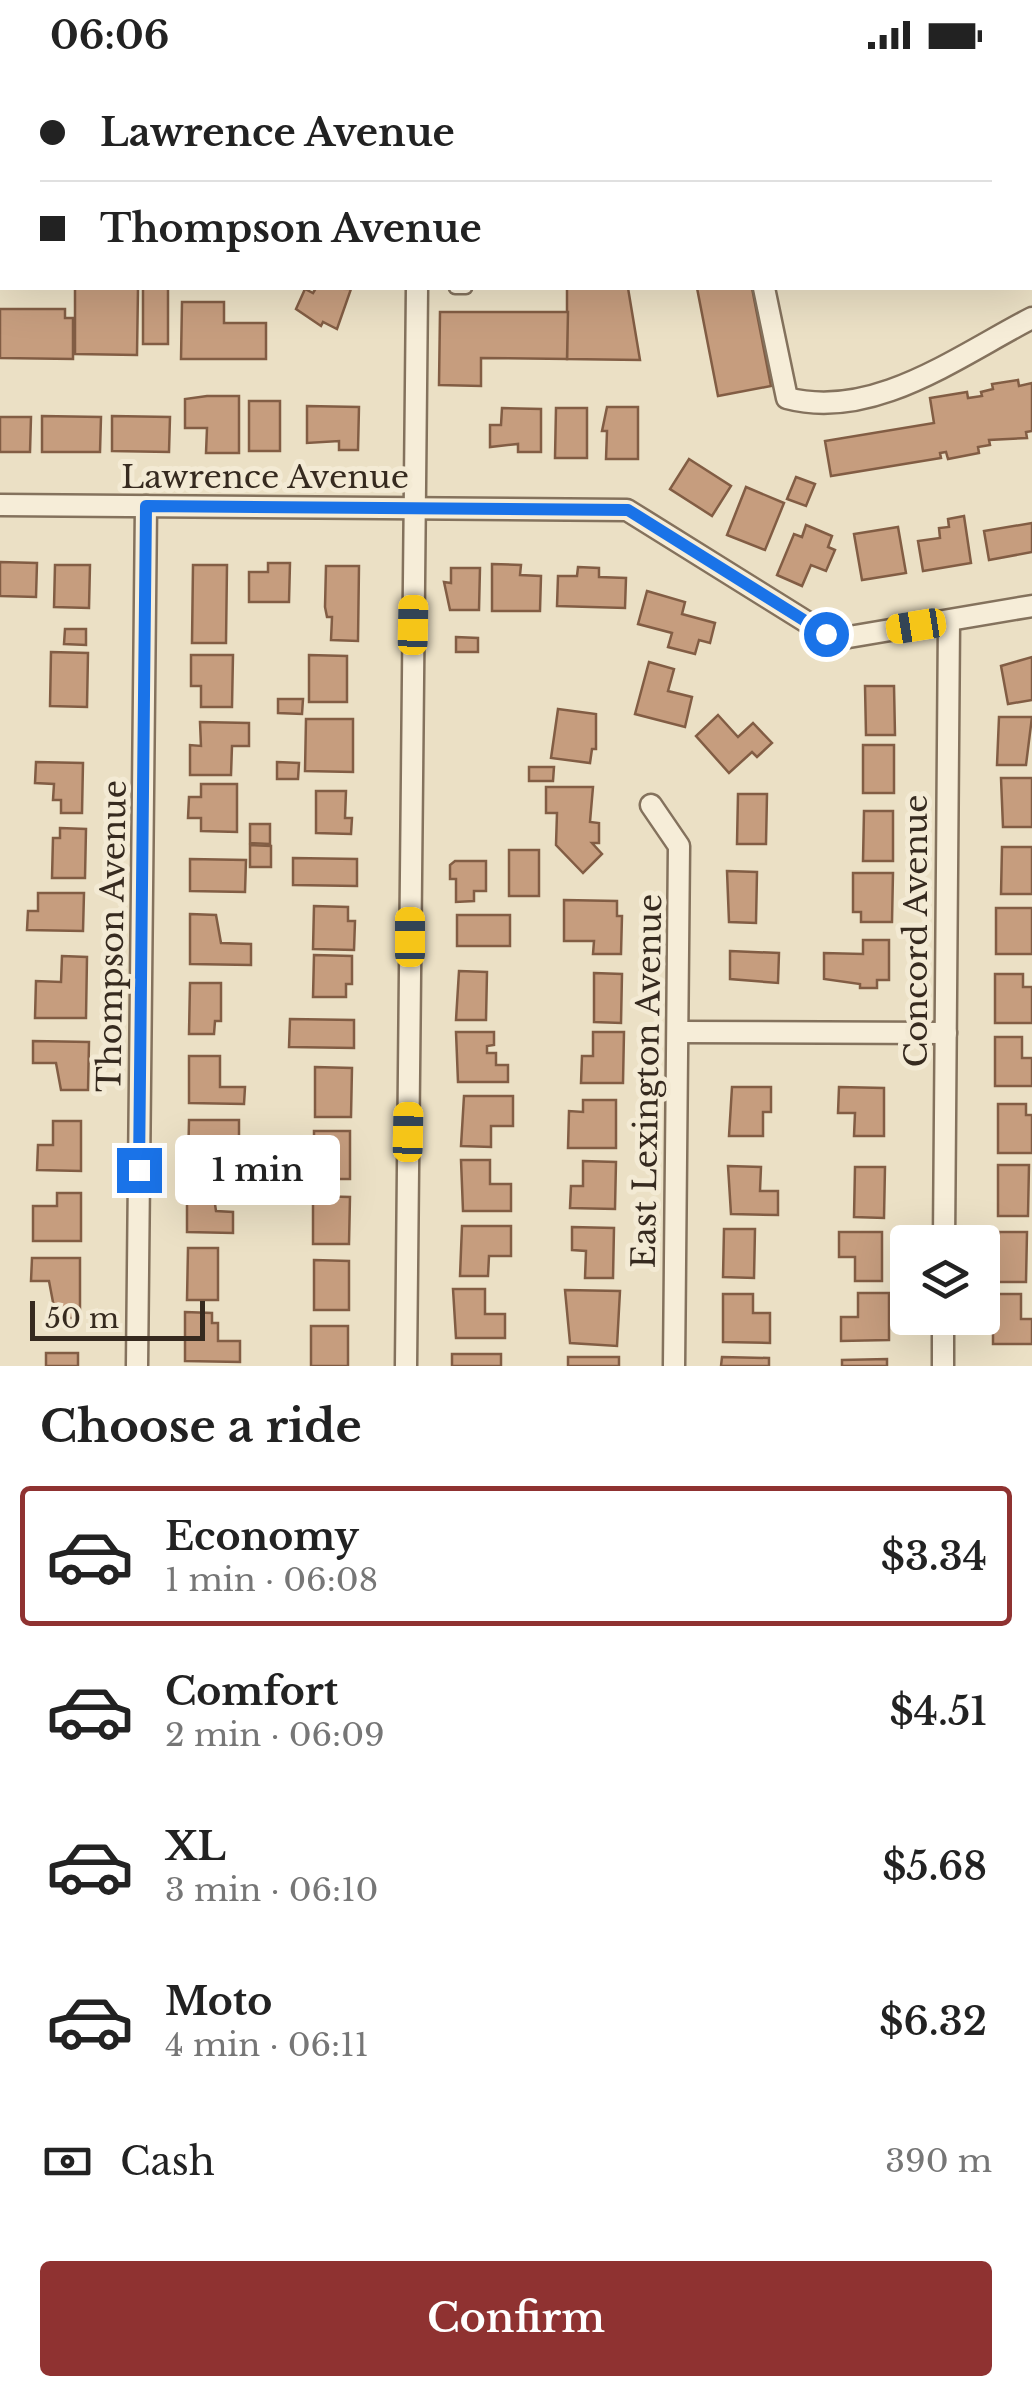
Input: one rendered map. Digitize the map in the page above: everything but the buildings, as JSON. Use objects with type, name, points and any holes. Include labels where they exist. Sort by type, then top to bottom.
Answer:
[{"type":"street","points":[[406,1366],[417,290]]},
{"type":"street","points":[[764,290],[787,398],[820,406],[877,397],[1032,318]]},
{"type":"street","name":"Lawrence Avenue","points":[[0,505],[628,510],[826,634],[849,637],[1032,606]]},
{"type":"street","name":"Thompson Avenue","points":[[137,1366],[146,506]]},
{"type":"street","name":"Concord Avenue","points":[[944,1225],[949,621]]},
{"type":"street","name":"East Lexington Avenue","points":[[651,805],[680,846],[674,1366]]},
{"type":"street","points":[[678,1032],[946,1032]]},
{"type":"street","points":[[943,1335],[943,1366]]},
{"type":"route","points":[[139,1170],[146,506],[628,510],[826,634]]}]
